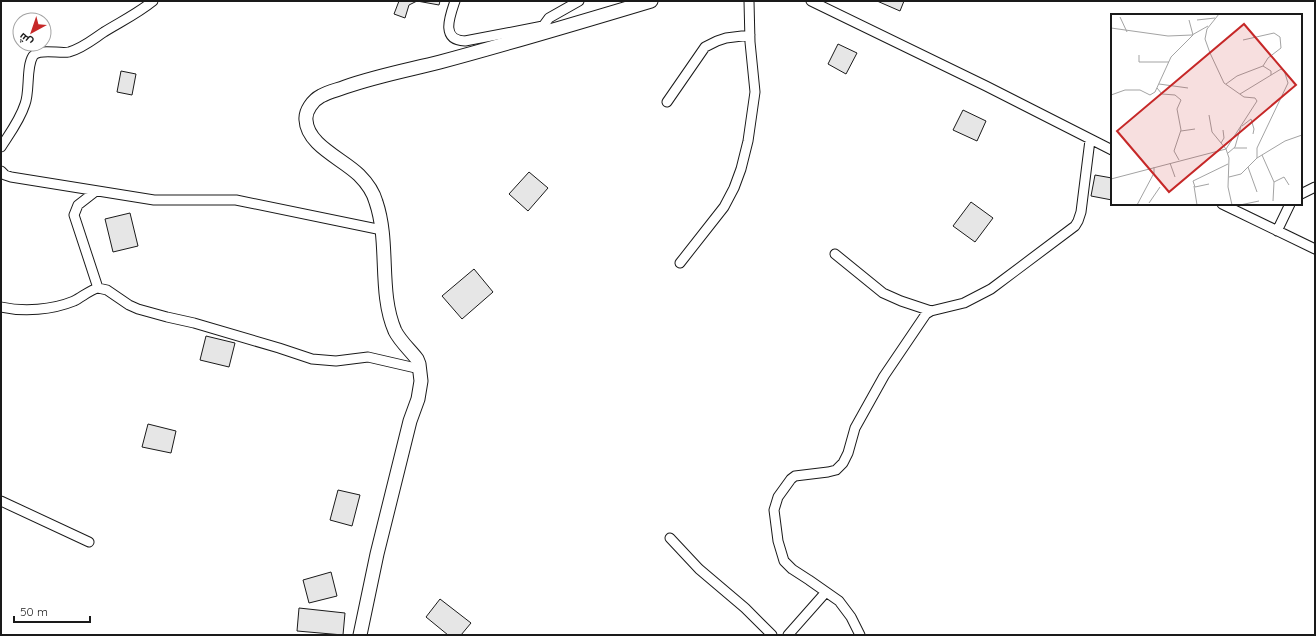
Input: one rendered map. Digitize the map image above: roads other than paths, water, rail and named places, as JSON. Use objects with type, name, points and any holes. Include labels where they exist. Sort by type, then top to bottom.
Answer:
[{"type":"main road","points":[[360,635],[377,554],[410,421],[418,399],[421,381],[420,369],[417,359],[396,332],[389,313],[380,214],[373,193],[366,182],[358,174],[317,143],[307,127],[305,119],[307,112],[319,97],[365,80],[490,49],[540,30],[651,1]]},
{"type":"street","points":[[1,147],[16,125],[25,104],[28,92],[29,69],[33,56],[41,52],[64,53],[81,47],[124,21],[153,1]]},
{"type":"street","points":[[455,1],[448,28],[455,39],[459,41],[540,30],[549,18],[580,1]]},
{"type":"street","points":[[680,263],[724,207],[734,188],[741,169],[748,141],[755,92],[750,35],[749,1]]},
{"type":"street","points":[[811,1],[986,86],[1111,150]]},
{"type":"street","points":[[667,102],[706,47],[726,38],[750,35]]},
{"type":"street","points":[[860,635],[852,617],[839,601],[792,569],[784,561],[778,542],[775,525],[774,510],[778,497],[790,479],[795,476],[836,470],[843,463],[848,453],[855,428],[884,376],[923,319],[931,311],[964,303],[991,289],[1075,226],[1081,212],[1090,140]]},
{"type":"street","points":[[1,171],[5,175],[11,177],[154,200],[236,200],[382,230]]},
{"type":"street","points":[[1302,194],[1315,187]]},
{"type":"street","points":[[96,191],[78,205],[74,215],[98,288]]},
{"type":"street","points":[[1224,205],[1315,248]]},
{"type":"street","points":[[1277,231],[1290,205]]},
{"type":"street","points":[[835,254],[883,293],[931,311]]},
{"type":"street","points":[[1,307],[13,310],[55,307],[73,301],[98,288],[107,290],[129,305],[138,309],[167,318],[201,325],[312,359],[336,361],[368,357],[420,369]]},
{"type":"street","points":[[1,501],[89,542]]},
{"type":"street","points":[[670,538],[699,568],[746,608],[772,635]]},
{"type":"street","points":[[788,635],[826,592]]}]
